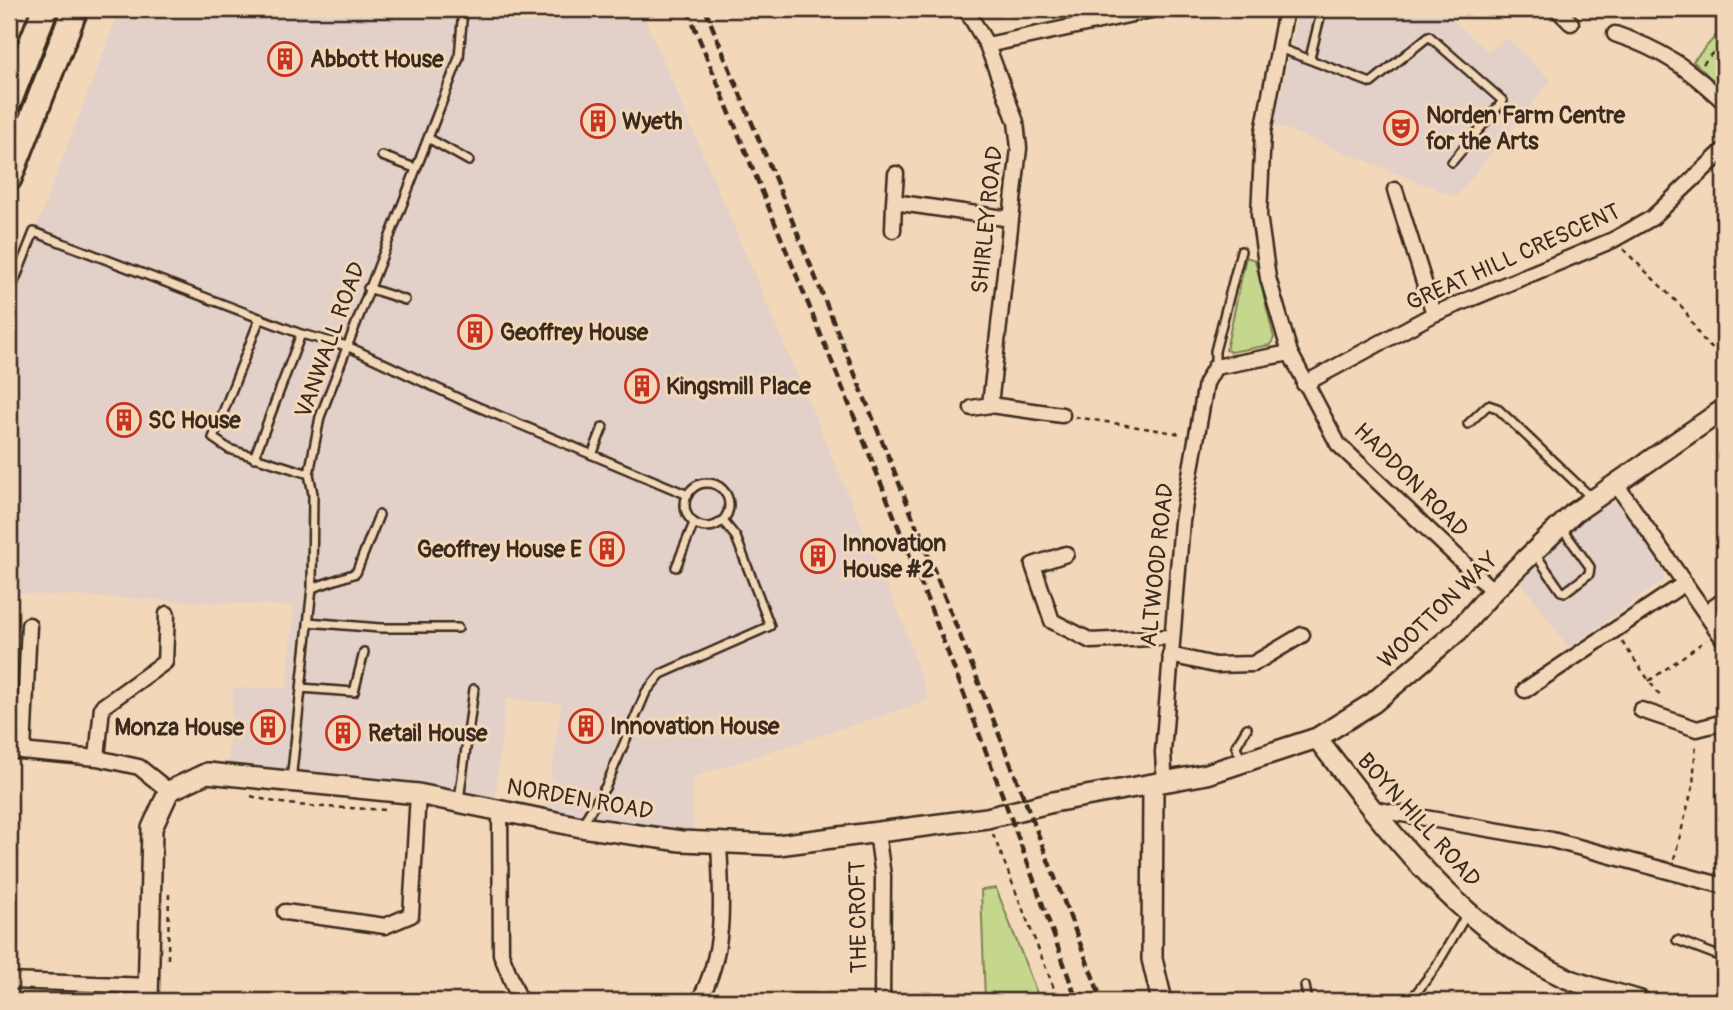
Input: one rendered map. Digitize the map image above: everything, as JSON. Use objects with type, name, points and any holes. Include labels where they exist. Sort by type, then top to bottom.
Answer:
[{"type":"highway","points":[[9,101],[45,9]]},
{"type":"highway","points":[[9,178],[75,9]]},
{"type":"street","name":"SHIRLEY ROAD","points":[[967,9],[987,45],[1016,122],[1019,148],[990,405]]},
{"type":"street","points":[[987,45],[1156,9]]},
{"type":"street","points":[[1214,367],[1290,353],[1268,278],[1259,215],[1264,132],[1286,9]]},
{"type":"street","points":[[1557,9],[1571,23]]},
{"type":"street","points":[[1615,34],[1651,46],[1695,74],[1724,102]]},
{"type":"street","name":"GREAT HILL CRESCENT","points":[[1304,384],[1434,314],[1613,240],[1652,218],[1724,150]]},
{"type":"street","points":[[892,230],[896,174]]},
{"type":"street","points":[[1395,191],[1434,314]]},
{"type":"street","points":[[894,202],[1011,219]]},
{"type":"street","name":"HADDON ROAD","points":[[1290,353],[1338,444],[1493,592]]},
{"type":"street","name":"ALTWOOD ROAD","points":[[1158,778],[1184,509],[1206,383],[1214,367]]},
{"type":"street","points":[[972,408],[990,405],[1062,415]]},
{"type":"street","name":"WOOTTON WAY","points":[[1158,778],[1207,774],[1317,738],[1373,703],[1460,630],[1493,592],[1565,532],[1593,499],[1724,409]]},
{"type":"street","points":[[1616,484],[1721,636]]},
{"type":"street","points":[[1066,554],[1033,565],[1052,621],[1091,641],[1171,637]]},
{"type":"street","points":[[1525,690],[1685,583]]},
{"type":"street","points":[[1706,613],[1724,600]]},
{"type":"street","points":[[97,758],[102,706],[165,662],[167,614]]},
{"type":"street","points":[[9,981],[149,994],[152,828],[169,791],[139,767],[97,758],[16,751],[29,625]]},
{"type":"street","points":[[1170,655],[1215,665],[1253,664],[1302,635]]},
{"type":"street","points":[[1641,710],[1697,729],[1724,722]]},
{"type":"street","name":"BOYN HILL ROAD","points":[[1317,738],[1373,809],[1450,896],[1510,946],[1566,978],[1620,998],[1640,1001]]},
{"type":"street","name":"NORDEN ROAD","points":[[169,791],[207,773],[291,781],[418,803],[459,801],[581,827],[719,845],[778,845],[987,818],[1158,778]]},
{"type":"street","points":[[1158,778],[1152,959],[1162,1001]]},
{"type":"street","points":[[285,912],[385,926],[411,915],[418,803]]},
{"type":"street","points":[[500,809],[501,954],[520,1001]]},
{"type":"street","points":[[1373,809],[1552,840],[1724,886]]},
{"type":"street","name":"THE CROFT","points":[[877,832],[883,876],[882,1001]]},
{"type":"street","points":[[699,1001],[712,977],[723,920],[719,845]]},
{"type":"lane","name":"VANWALL ROAD","points":[[291,781],[312,587],[313,494],[309,474],[320,418],[459,58],[463,9]]},
{"type":"lane","points":[[1310,58],[1322,9]]},
{"type":"lane","points":[[1279,48],[1371,83],[1429,36],[1503,100],[1452,162]]},
{"type":"lane","points":[[428,138],[470,161]]},
{"type":"lane","points":[[382,156],[415,168]]},
{"type":"lane","points":[[9,295],[34,232],[301,334],[347,346],[464,401],[688,495]]},
{"type":"lane","name":"ALTWOOD ROAD","points":[[1214,367],[1215,351],[1241,251]]},
{"type":"lane","points":[[368,288],[405,300]]},
{"type":"lane","points":[[260,318],[213,438],[229,449],[309,474]]},
{"type":"lane","points":[[254,458],[301,334]]},
{"type":"lane","points":[[1468,424],[1488,405],[1497,408],[1593,499]]},
{"type":"lane","points":[[592,455],[603,427]]},
{"type":"lane","points":[[700,485],[721,488],[729,503],[723,521],[711,527],[694,523],[685,508],[688,495],[700,485]]},
{"type":"lane","points":[[312,587],[356,573],[379,515]]},
{"type":"lane","points":[[581,827],[606,786],[646,692],[661,674],[771,626],[736,537],[723,521]]},
{"type":"lane","points":[[676,567],[694,523]]},
{"type":"lane","points":[[1538,557],[1560,591],[1565,592],[1589,574],[1590,567],[1565,532]]},
{"type":"lane","points":[[308,622],[380,628],[457,628]]},
{"type":"lane","points":[[301,688],[354,692],[364,652]]},
{"type":"lane","points":[[459,801],[474,689]]},
{"type":"lane","points":[[1242,762],[1236,747],[1247,728]]},
{"type":"lane","points":[[1413,996],[1435,968],[1468,911]]},
{"type":"lane","points":[[1677,940],[1724,958]]},
{"type":"lane","points":[[1305,986],[1308,1001]]},
{"type":"path","points":[[1695,74],[1724,39]]},
{"type":"path","points":[[1613,240],[1684,309],[1701,338],[1724,360]]},
{"type":"path","points":[[1062,415],[1187,434]]},
{"type":"path","points":[[1614,631],[1660,696],[1641,710]]},
{"type":"path","points":[[1649,681],[1721,636]]},
{"type":"path","points":[[1670,873],[1693,786],[1697,729]]},
{"type":"path","points":[[247,795],[296,808],[418,803]]},
{"type":"path","points":[[987,818],[1059,1001]]},
{"type":"path","points":[[167,967],[169,883]]},
{"type":"shaded area","points":[[120,9],[641,9],[902,621],[929,700],[693,777],[693,831],[547,810],[561,703],[506,699],[495,800],[227,771],[233,688],[287,688],[294,606],[9,593],[9,298]]},
{"type":"shaded area","points":[[1299,9],[1441,9],[1488,52],[1506,38],[1551,80],[1456,197],[1274,124]]},
{"type":"shaded area","points":[[1612,503],[1622,507],[1664,565],[1664,580],[1568,648],[1519,578],[1563,532],[1601,504]]},
{"type":"green space","points":[[1724,27],[1724,91],[1693,61]]},
{"type":"green space","points":[[1246,257],[1255,260],[1274,338],[1270,345],[1231,352],[1226,350]]},
{"type":"green space","points":[[996,888],[1040,1001],[985,1001],[981,890]]},
{"type":"railway","points":[[687,9],[938,627],[1077,1001]]},
{"type":"railway","points":[[705,9],[907,504],[1102,1001]]},
{"type":"place","name":"Abbott House","points":[[285,59]]},
{"type":"place","name":"Wyeth","points":[[598,121]]},
{"type":"place","name":"Norden Farm Centre for the Arts","points":[[1401,128]]},
{"type":"place","name":"Geoffrey House","points":[[475,332]]},
{"type":"place","name":"Kingsmill Place","points":[[642,386]]},
{"type":"place","name":"SC House","points":[[124,420]]},
{"type":"place","name":"Geoffrey House E","points":[[607,549]]},
{"type":"place","name":"Innovation House #2","points":[[818,556]]},
{"type":"place","name":"Innovation House","points":[[586,726]]},
{"type":"place","name":"Monza House","points":[[268,727]]},
{"type":"place","name":"Retail House","points":[[343,733]]}]
